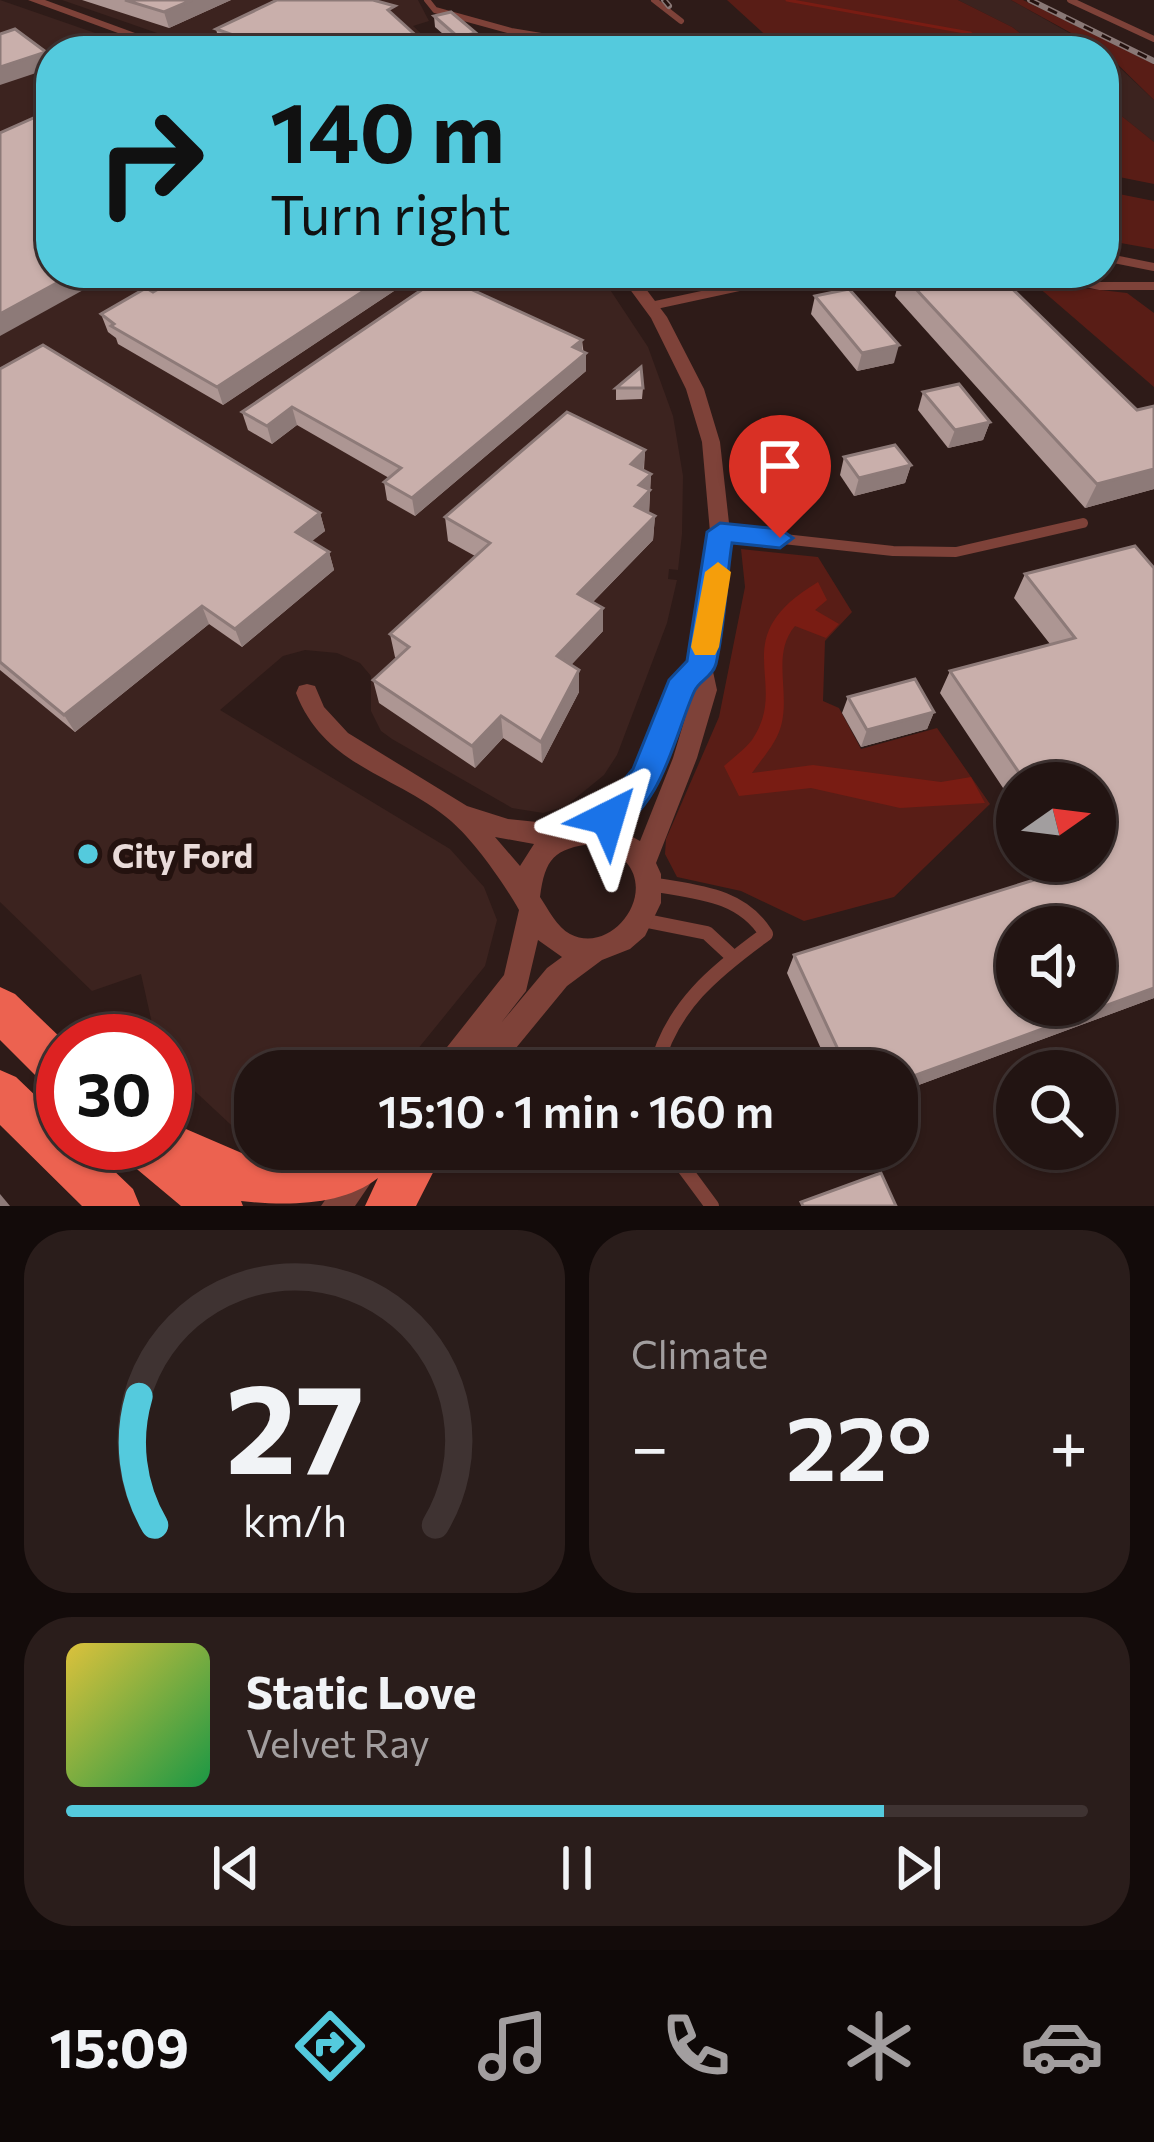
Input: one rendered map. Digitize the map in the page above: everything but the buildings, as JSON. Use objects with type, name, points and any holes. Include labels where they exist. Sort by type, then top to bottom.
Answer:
[{"type":"highway","points":[[0,1009],[36,1044]]},
{"type":"highway","points":[[0,1093],[116,1206]]},
{"type":"highway","points":[[192,1154],[234,1169]]},
{"type":"highway","points":[[176,1170],[219,1206]]},
{"type":"highway","points":[[235,1170],[297,1188],[334,1182],[350,1170]]},
{"type":"highway","points":[[389,1206],[407,1170]]},
{"type":"street","points":[[34,0],[136,36]]},
{"type":"street","points":[[496,1050],[557,977],[597,948],[619,940],[641,920],[646,874],[706,690],[701,667],[720,532],[705,417],[679,351],[640,288]]},
{"type":"street","points":[[462,1050],[516,981],[532,863],[546,846],[608,818],[638,788],[664,737],[683,680],[701,667]]},
{"type":"street","points":[[308,693],[322,722],[340,740],[460,814],[508,830],[616,838],[646,874]]},
{"type":"street","points":[[460,814],[557,940],[597,948]]},
{"type":"street","points":[[336,1206],[363,1170]]},
{"type":"street","points":[[371,1206],[401,1170]]},
{"type":"lane","points":[[427,0],[435,10],[541,36]]},
{"type":"lane","points":[[654,0],[681,20]]},
{"type":"lane","points":[[1070,0],[1154,39]]},
{"type":"lane","points":[[223,36],[229,33]]},
{"type":"lane","points":[[1119,259],[1154,267]]},
{"type":"lane","points":[[1119,286],[1154,286]]},
{"type":"lane","points":[[651,306],[734,288]]},
{"type":"lane","points":[[720,532],[956,552],[1083,523]]},
{"type":"lane","points":[[646,874],[732,901],[754,914],[766,934],[700,983],[665,1032],[660,1050]]},
{"type":"lane","points":[[641,920],[707,933],[734,958]]},
{"type":"lane","points":[[685,1170],[712,1206]]},
{"type":"shaded area","points":[[0,0],[104,36],[36,36],[36,288],[609,288],[648,347],[673,416],[683,476],[678,570],[669,569],[668,579],[677,580],[667,623],[617,755],[604,775],[566,806],[543,813],[512,808],[392,739],[381,731],[371,711],[371,676],[360,663],[337,653],[305,650],[283,656],[220,710],[450,849],[484,887],[497,920],[485,966],[417,1050],[234,1050],[234,1128],[192,1088],[192,1014],[150,1014],[141,974],[92,991],[0,902]]},
{"type":"shaded area","points":[[62,0],[418,0],[429,21],[413,26],[424,36],[166,36]]},
{"type":"shaded area","points":[[727,0],[958,0],[1024,36],[767,36]]},
{"type":"shaded area","points":[[958,0],[1011,0],[1075,36],[1024,36]]},
{"type":"shaded area","points":[[1011,0],[1023,0],[1097,36],[1077,36]]},
{"type":"shaded area","points":[[1119,47],[1154,64],[1154,100],[1119,66]]},
{"type":"shaded area","points":[[1119,67],[1154,100],[1154,142],[1119,114]]},
{"type":"shaded area","points":[[1119,114],[1154,142],[1154,184],[1119,177]]},
{"type":"shaded area","points":[[1119,194],[1154,201],[1154,249],[1119,243]]},
{"type":"shaded area","points":[[1039,288],[1127,293],[1154,313],[1154,387]]},
{"type":"shaded area","points":[[741,549],[818,557],[852,612],[825,641],[823,701],[839,708],[861,749],[937,728],[990,804],[894,897],[804,921],[741,891],[677,877],[665,854],[666,839],[719,717],[745,587]]},
{"type":"shaded area","points":[[818,582],[827,600],[815,610],[839,624],[826,638],[795,626],[788,637],[782,722],[774,743],[752,773],[813,765],[941,782],[971,777],[985,803],[900,808],[811,788],[739,796],[724,766],[752,740],[762,719],[765,641],[789,603]]},
{"type":"waterway","points":[[787,0],[974,36]]},
{"type":"railway","points":[[664,0],[669,6]]},
{"type":"railway","points":[[1030,0],[1103,36]]},
{"type":"railway","points":[[1119,44],[1154,61]]},
{"type":"slow traffic","points":[[705,647],[718,572]]},
{"type":"place","name":"City Ford","points":[[88,854]]},
{"type":"route","points":[[608,818],[638,788],[664,737],[683,680],[701,667],[711,622],[720,532],[780,538]]}]
